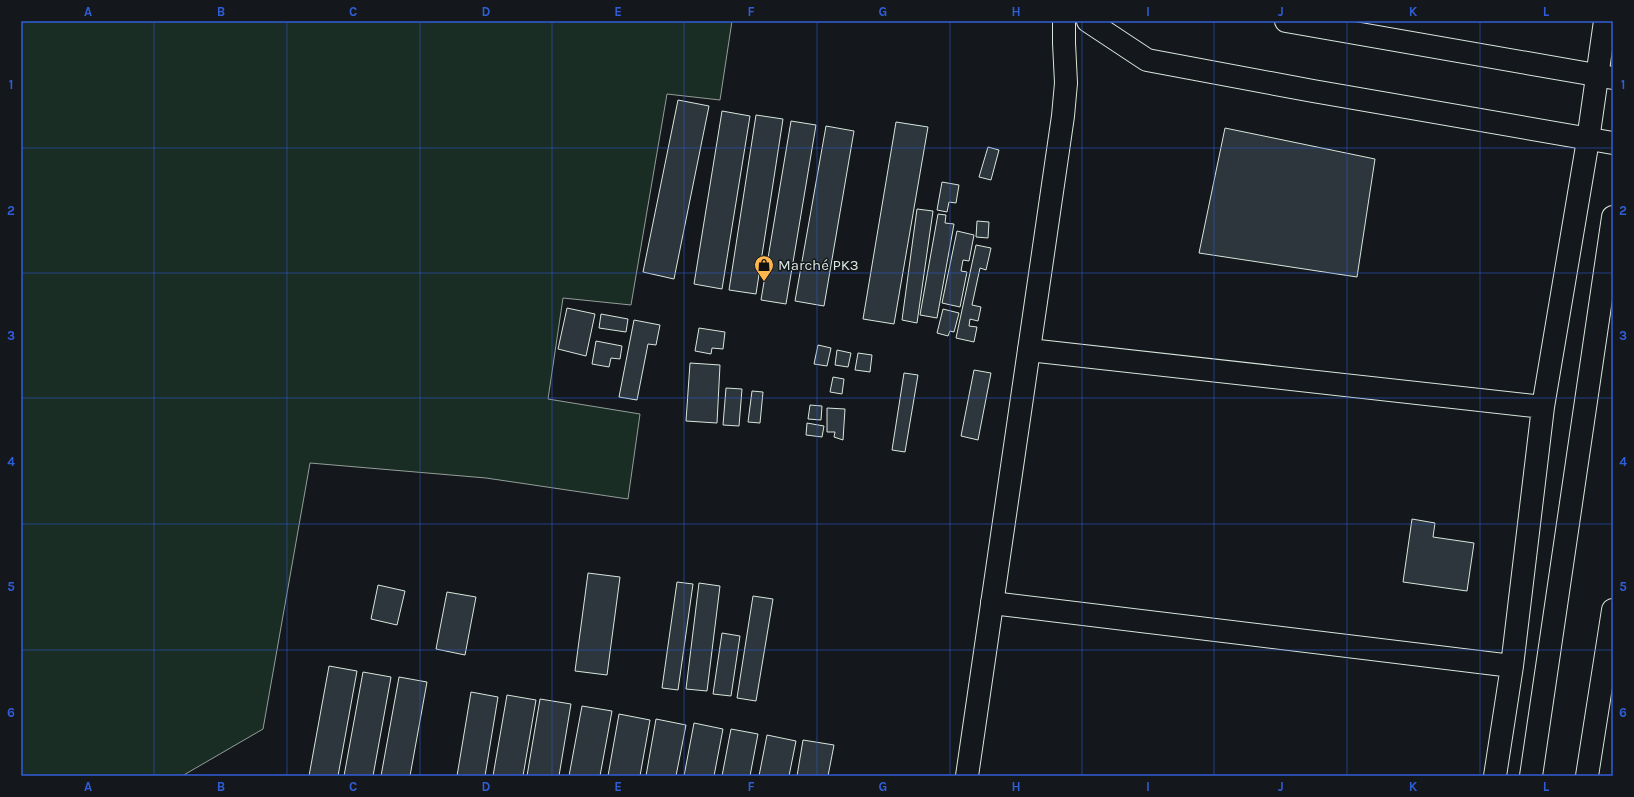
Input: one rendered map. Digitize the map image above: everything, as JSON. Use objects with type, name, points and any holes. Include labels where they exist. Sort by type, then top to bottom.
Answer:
[{"type":"street","points":[[967,776],[1063,116],[1066,83],[1064,21]]},
{"type":"street","points":[[1088,21],[1147,60],[1588,140],[1613,143]]},
{"type":"street","points":[[1286,21],[1319,24],[1605,77]]},
{"type":"street","points":[[1495,776],[1512,666],[1543,407],[1588,140],[1605,77],[1605,21]]},
{"type":"street","points":[[1531,776],[1613,217]]},
{"type":"street","points":[[1029,350],[1543,407]]},
{"type":"street","points":[[992,603],[1512,666]]},
{"type":"street","points":[[1587,776],[1613,610]]},
{"type":"green space","points":[[21,21],[732,21],[720,100],[667,94],[631,305],[563,298],[548,399],[640,414],[628,499],[486,478],[310,463],[263,729],[182,776],[21,776]]},
{"type":"building","points":[[678,100],[709,106],[674,279],[643,272]]},
{"type":"building","points":[[722,111],[750,116],[722,289],[694,284]]},
{"type":"building","points":[[756,115],[783,119],[756,294],[729,290]]},
{"type":"building","points":[[791,121],[816,125],[786,304],[761,300]]},
{"type":"building","points":[[896,122],[928,127],[894,324],[863,319]]},
{"type":"building","points":[[826,126],[854,131],[824,306],[795,301]]},
{"type":"building","points":[[1225,128],[1375,159],[1357,277],[1199,253]]},
{"type":"building","points":[[988,147],[999,150],[991,180],[979,177]]},
{"type":"building","points":[[942,182],[959,185],[956,203],[949,202],[947,212],[937,210]]},
{"type":"building","points":[[917,209],[933,211],[917,323],[902,320]]},
{"type":"building","points":[[938,214],[946,215],[945,223],[954,224],[937,318],[920,315]]},
{"type":"building","points":[[977,221],[989,222],[988,238],[976,237]]},
{"type":"building","points":[[957,231],[974,235],[969,261],[963,260],[961,271],[967,272],[960,307],[942,303]]},
{"type":"building","points":[[976,245],[991,248],[986,270],[980,268],[972,305],[981,307],[978,321],[970,319],[969,326],[977,327],[974,342],[956,338]]},
{"type":"building","points":[[567,308],[595,314],[586,356],[558,349]]},
{"type":"building","points":[[943,309],[959,313],[954,332],[950,331],[948,336],[937,333]]},
{"type":"building","points":[[601,314],[628,319],[626,332],[599,328]]},
{"type":"building","points":[[634,320],[660,325],[656,345],[648,344],[637,400],[619,397]]},
{"type":"building","points":[[699,328],[725,332],[723,349],[712,348],[711,354],[695,351]]},
{"type":"building","points":[[596,341],[622,346],[620,359],[611,358],[609,367],[592,364]]},
{"type":"building","points":[[818,345],[831,348],[827,366],[814,364]]},
{"type":"building","points":[[837,350],[851,353],[848,367],[835,365]]},
{"type":"building","points":[[858,353],[872,355],[870,372],[855,370]]},
{"type":"building","points":[[690,363],[720,365],[717,423],[686,421]]},
{"type":"building","points":[[974,370],[991,373],[978,440],[961,436]]},
{"type":"building","points":[[904,373],[918,375],[905,452],[892,450]]},
{"type":"building","points":[[833,377],[844,379],[842,394],[830,392]]},
{"type":"building","points":[[726,388],[742,389],[739,426],[723,425]]},
{"type":"building","points":[[752,391],[763,392],[760,423],[748,422]]},
{"type":"building","points":[[810,405],[822,406],[821,420],[808,419]]},
{"type":"building","points":[[827,408],[845,409],[843,440],[834,437],[835,432],[827,432]]},
{"type":"building","points":[[807,423],[824,426],[822,437],[806,435]]},
{"type":"building","points":[[1412,519],[1435,523],[1433,537],[1474,543],[1467,591],[1403,582]]},
{"type":"building","points":[[588,573],[620,577],[607,675],[575,671]]},
{"type":"building","points":[[677,582],[693,584],[678,690],[662,688]]},
{"type":"building","points":[[699,583],[720,586],[707,691],[686,689]]},
{"type":"building","points":[[378,585],[405,591],[397,625],[371,619]]},
{"type":"building","points":[[447,592],[476,597],[465,655],[436,649]]},
{"type":"building","points":[[753,596],[773,599],[756,701],[737,698]]},
{"type":"building","points":[[722,633],[740,636],[731,696],[713,694]]},
{"type":"building","points":[[329,666],[357,671],[338,776],[309,776]]},
{"type":"building","points":[[363,672],[391,677],[373,776],[344,776]]},
{"type":"building","points":[[399,677],[427,682],[410,776],[381,776]]},
{"type":"building","points":[[471,692],[498,697],[485,776],[457,776]]},
{"type":"building","points":[[507,695],[536,700],[523,776],[493,776]]},
{"type":"building","points":[[540,699],[571,704],[559,776],[527,776]]},
{"type":"building","points":[[582,706],[612,711],[600,776],[569,776]]},
{"type":"building","points":[[619,714],[650,720],[640,776],[608,776]]},
{"type":"building","points":[[656,719],[686,725],[676,776],[646,776]]},
{"type":"building","points":[[694,723],[723,729],[714,776],[684,776]]},
{"type":"building","points":[[731,729],[758,734],[750,776],[722,776]]},
{"type":"building","points":[[767,735],[796,741],[789,776],[759,776]]},
{"type":"building","points":[[803,740],[834,745],[828,776],[797,776]]},
{"type":"place","name":"Marché PK3","points":[[764,282]]}]
